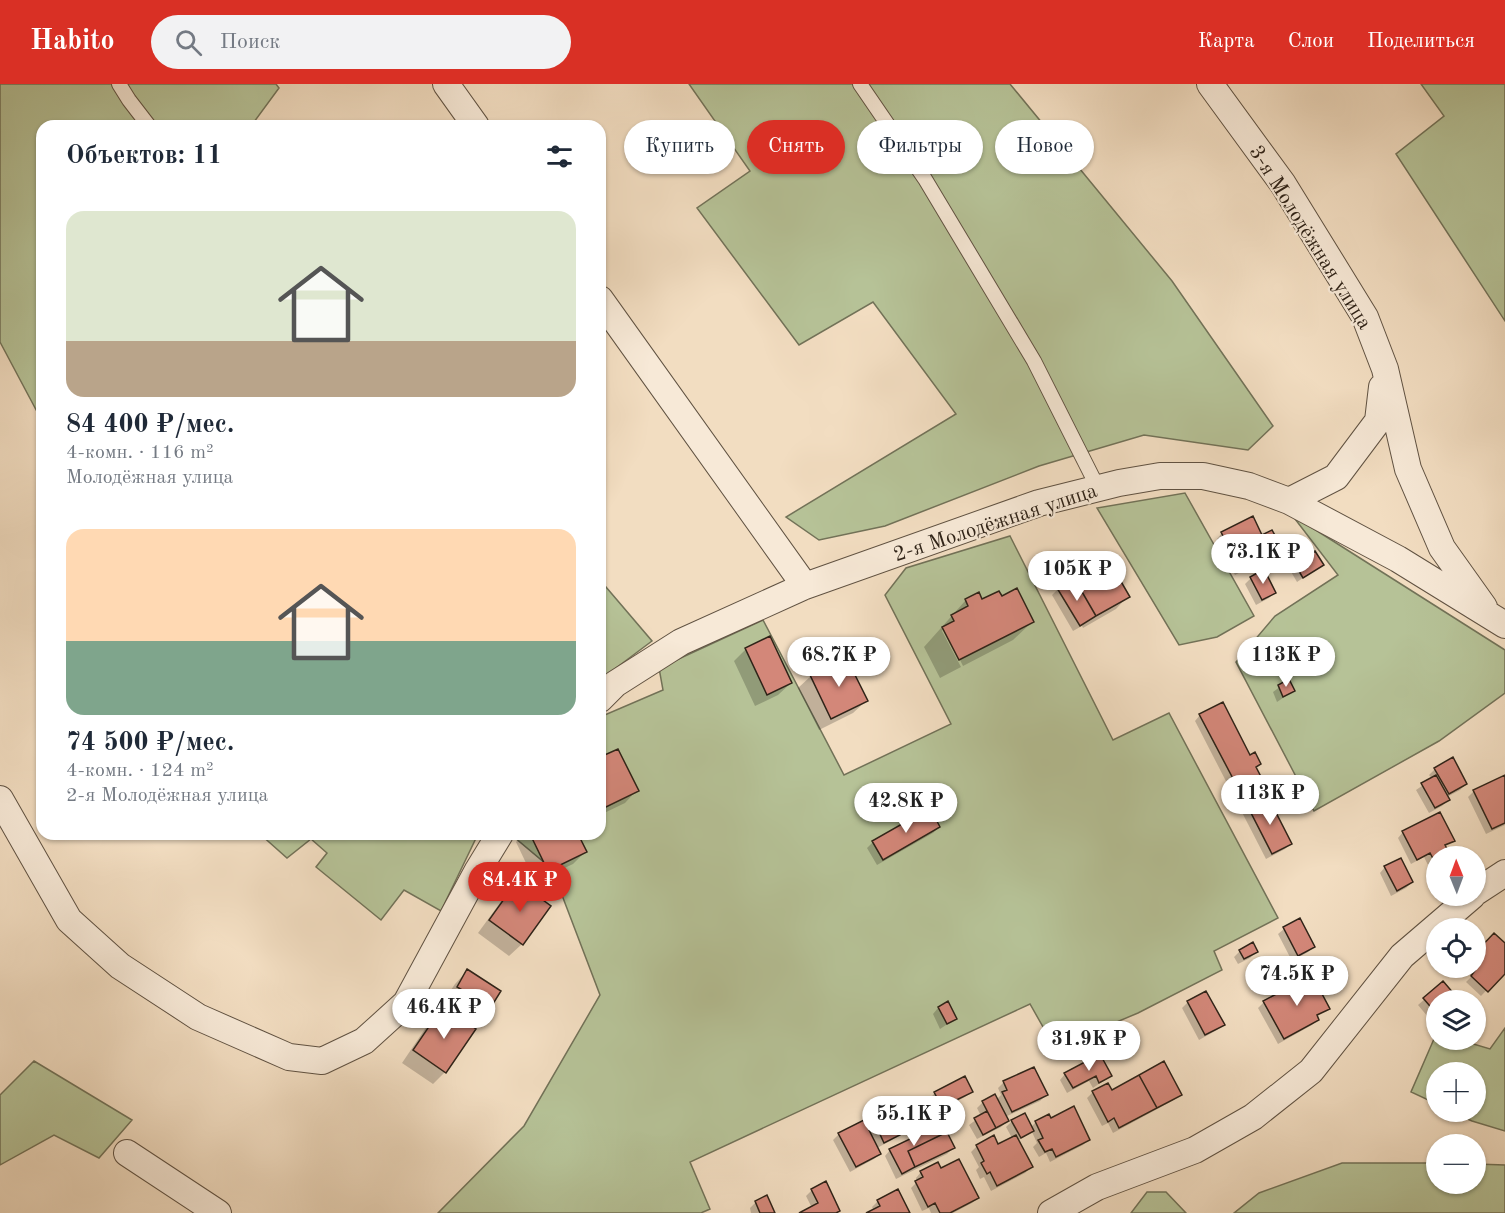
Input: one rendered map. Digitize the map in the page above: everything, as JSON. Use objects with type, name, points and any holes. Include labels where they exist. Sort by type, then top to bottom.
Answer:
[{"type":"street","points":[[446,84],[472,120]]},
{"type":"street","name":"3-я Молодёжная улица","points":[[1210,84],[1282,184],[1365,318],[1385,369],[1378,421],[1336,477],[1289,501]]},
{"type":"street","points":[[606,307],[805,586]]},
{"type":"street","points":[[1385,369],[1408,469],[1442,548],[1499,622]]},
{"type":"street","name":"2-я Молодёжная улица","points":[[606,693],[615,684],[681,642],[805,586],[1039,503],[1160,476],[1203,476],[1249,486],[1289,501],[1398,559],[1499,622]]},
{"type":"street","points":[[0,800],[69,920],[120,966],[198,1017],[289,1057],[322,1061],[364,1041],[406,1003],[496,840]]},
{"type":"street","points":[[1486,885],[1505,873]]},
{"type":"street","points":[[1051,1213],[1097,1187],[1195,1150],[1253,1117],[1311,1071],[1402,956],[1460,906]]},
{"type":"street","points":[[127,1153],[218,1213]]},
{"type":"lane","points":[[119,84],[144,120]]},
{"type":"lane","points":[[860,84],[925,178],[1034,361],[1098,488]]},
{"type":"green space","points":[[0,84],[276,84],[279,88],[255,120],[36,120],[36,410],[0,342]]},
{"type":"green space","points":[[689,84],[1010,84],[1040,120],[995,120],[995,174],[1084,174],[1172,281],[1273,426],[1248,450],[1144,435],[1039,466],[885,526],[819,540],[786,517],[956,414],[873,302],[799,345],[697,208],[747,173],[845,174],[845,120],[747,120],[747,167],[735,150],[735,120],[714,120]]},
{"type":"green space","points":[[1421,84],[1505,84],[1505,321],[1396,154],[1444,116]]},
{"type":"green space","points":[[1185,493],[1254,616],[1217,637],[1179,645],[1097,508]]},
{"type":"green space","points":[[1292,515],[1505,650],[1505,693],[1439,741],[1314,811],[1236,662],[1275,616],[1338,575]]},
{"type":"green space","points":[[1010,536],[1113,740],[1169,713],[1278,918],[1214,951],[1222,970],[1138,1013],[1055,1048],[1030,1004],[690,1162],[710,1209],[701,1213],[438,1213],[524,1126],[600,995],[552,869],[518,840],[606,840],[606,714],[663,690],[659,668],[763,620],[844,775],[951,724],[885,595],[906,568]]},
{"type":"green space","points":[[606,587],[652,641],[606,676]]},
{"type":"green space","points":[[267,840],[310,840],[287,858]]},
{"type":"green space","points":[[312,840],[475,840],[441,911],[404,890],[381,920],[316,867],[327,853]]},
{"type":"green space","points":[[1505,1028],[1505,1131],[1475,1122],[1486,1122],[1486,1062],[1426,1062],[1426,1099],[1411,1092],[1429,1050],[1490,1049]]},
{"type":"green space","points":[[34,1061],[132,1120],[99,1158],[54,1135],[0,1165],[0,1095]]},
{"type":"green space","points":[[1342,1163],[1426,1163],[1426,1194],[1486,1194],[1486,1164],[1505,1165],[1505,1213],[1234,1213],[1259,1193]]},
{"type":"green space","points":[[1147,1192],[1166,1192],[1186,1213],[1131,1213]]},
{"type":"building","points":[[1253,516],[1262,535],[1272,530],[1277,539],[1267,544],[1272,554],[1241,570],[1221,532]]},
{"type":"building","points":[[1315,551],[1324,565],[1303,578],[1294,563]]},
{"type":"building","points":[[1112,566],[1130,597],[1096,616],[1074,578],[1084,572],[1088,580]]},
{"type":"building","points":[[1264,569],[1276,593],[1262,600],[1250,577]]},
{"type":"building","points":[[1074,578],[1096,616],[1080,626],[1057,588]]},
{"type":"building","points":[[1017,588],[1034,622],[959,660],[942,627],[954,621],[951,615],[968,606],[965,599],[979,592],[982,599],[999,591],[1002,596]]},
{"type":"building","points":[[770,636],[792,683],[767,695],[745,648]]},
{"type":"building","points":[[846,657],[868,701],[831,719],[810,675]]},
{"type":"building","points":[[1289,679],[1295,691],[1283,697],[1278,685]]},
{"type":"building","points":[[1223,702],[1250,755],[1255,752],[1261,764],[1256,767],[1271,796],[1248,807],[1199,714]]},
{"type":"building","points":[[618,749],[639,791],[606,807],[606,754]]},
{"type":"building","points":[[1453,757],[1467,784],[1449,794],[1434,768]]},
{"type":"building","points":[[1436,775],[1450,800],[1435,808],[1421,783]]},
{"type":"building","points":[[1505,775],[1505,823],[1492,829],[1473,790]]},
{"type":"building","points":[[1268,797],[1292,844],[1272,854],[1248,807]]},
{"type":"building","points":[[930,808],[940,827],[883,860],[872,841]]},
{"type":"building","points":[[1440,812],[1455,841],[1446,846],[1426,846],[1426,855],[1417,860],[1402,831]]},
{"type":"building","points":[[533,840],[581,840],[587,852],[548,871]]},
{"type":"building","points":[[1401,858],[1413,882],[1397,891],[1384,866]]},
{"type":"building","points":[[517,881],[551,906],[523,945],[489,920]]},
{"type":"building","points":[[1300,918],[1315,947],[1298,956],[1283,927]]},
{"type":"building","points":[[1494,933],[1505,943],[1505,974],[1488,992],[1473,978],[1486,978],[1486,941]]},
{"type":"building","points":[[1253,942],[1258,952],[1244,959],[1239,950]]},
{"type":"building","points":[[467,969],[501,991],[491,1007],[457,987]]},
{"type":"building","points":[[1312,975],[1330,1009],[1317,1015],[1319,1020],[1284,1039],[1263,1001]]},
{"type":"building","points":[[1443,981],[1451,990],[1432,990]]},
{"type":"building","points":[[1206,991],[1225,1025],[1205,1035],[1187,1001]]},
{"type":"building","points":[[948,1001],[957,1019],[947,1024],[938,1007]]},
{"type":"building","points":[[443,1006],[476,1029],[446,1073],[413,1050]]},
{"type":"building","points":[[1100,1054],[1112,1076],[1099,1083],[1096,1076],[1073,1088],[1064,1073]]},
{"type":"building","points":[[1164,1061],[1182,1095],[1157,1108],[1139,1075]]},
{"type":"building","points":[[1034,1067],[1048,1095],[1012,1112],[1002,1092],[1007,1090],[1003,1081]]},
{"type":"building","points":[[1139,1075],[1157,1108],[1119,1128],[1114,1118],[1108,1122],[1092,1091],[1108,1083],[1112,1090]]},
{"type":"building","points":[[965,1076],[973,1092],[942,1107],[934,1092]]},
{"type":"building","points":[[995,1094],[1009,1121],[996,1128],[982,1101]]},
{"type":"building","points":[[1074,1106],[1090,1140],[1056,1157],[1052,1149],[1045,1152],[1038,1140],[1043,1138],[1035,1121],[1049,1114],[1051,1118]]},
{"type":"building","points":[[888,1110],[900,1135],[884,1143],[872,1117]]},
{"type":"building","points":[[987,1111],[996,1128],[983,1135],[974,1118]]},
{"type":"building","points":[[1025,1113],[1034,1131],[1021,1138],[1011,1120]]},
{"type":"building","points":[[864,1120],[881,1154],[856,1167],[838,1133]]},
{"type":"building","points":[[943,1123],[947,1132],[908,1151],[915,1167],[902,1174],[889,1149]]},
{"type":"building","points":[[947,1132],[955,1148],[915,1167],[908,1151]]},
{"type":"building","points":[[994,1135],[998,1144],[1016,1135],[1033,1167],[997,1186],[990,1172],[987,1174],[981,1163],[984,1161],[976,1145]]},
{"type":"building","points":[[959,1159],[979,1198],[950,1213],[940,1213],[935,1203],[928,1207],[915,1181],[923,1177],[920,1171],[938,1162],[941,1168]]},
{"type":"building","points":[[826,1181],[840,1211],[836,1213],[799,1213],[818,1203],[811,1189]]},
{"type":"building","points":[[898,1189],[910,1213],[866,1213],[880,1206],[877,1200]]},
{"type":"building","points":[[767,1195],[775,1213],[760,1213],[755,1201]]}]
